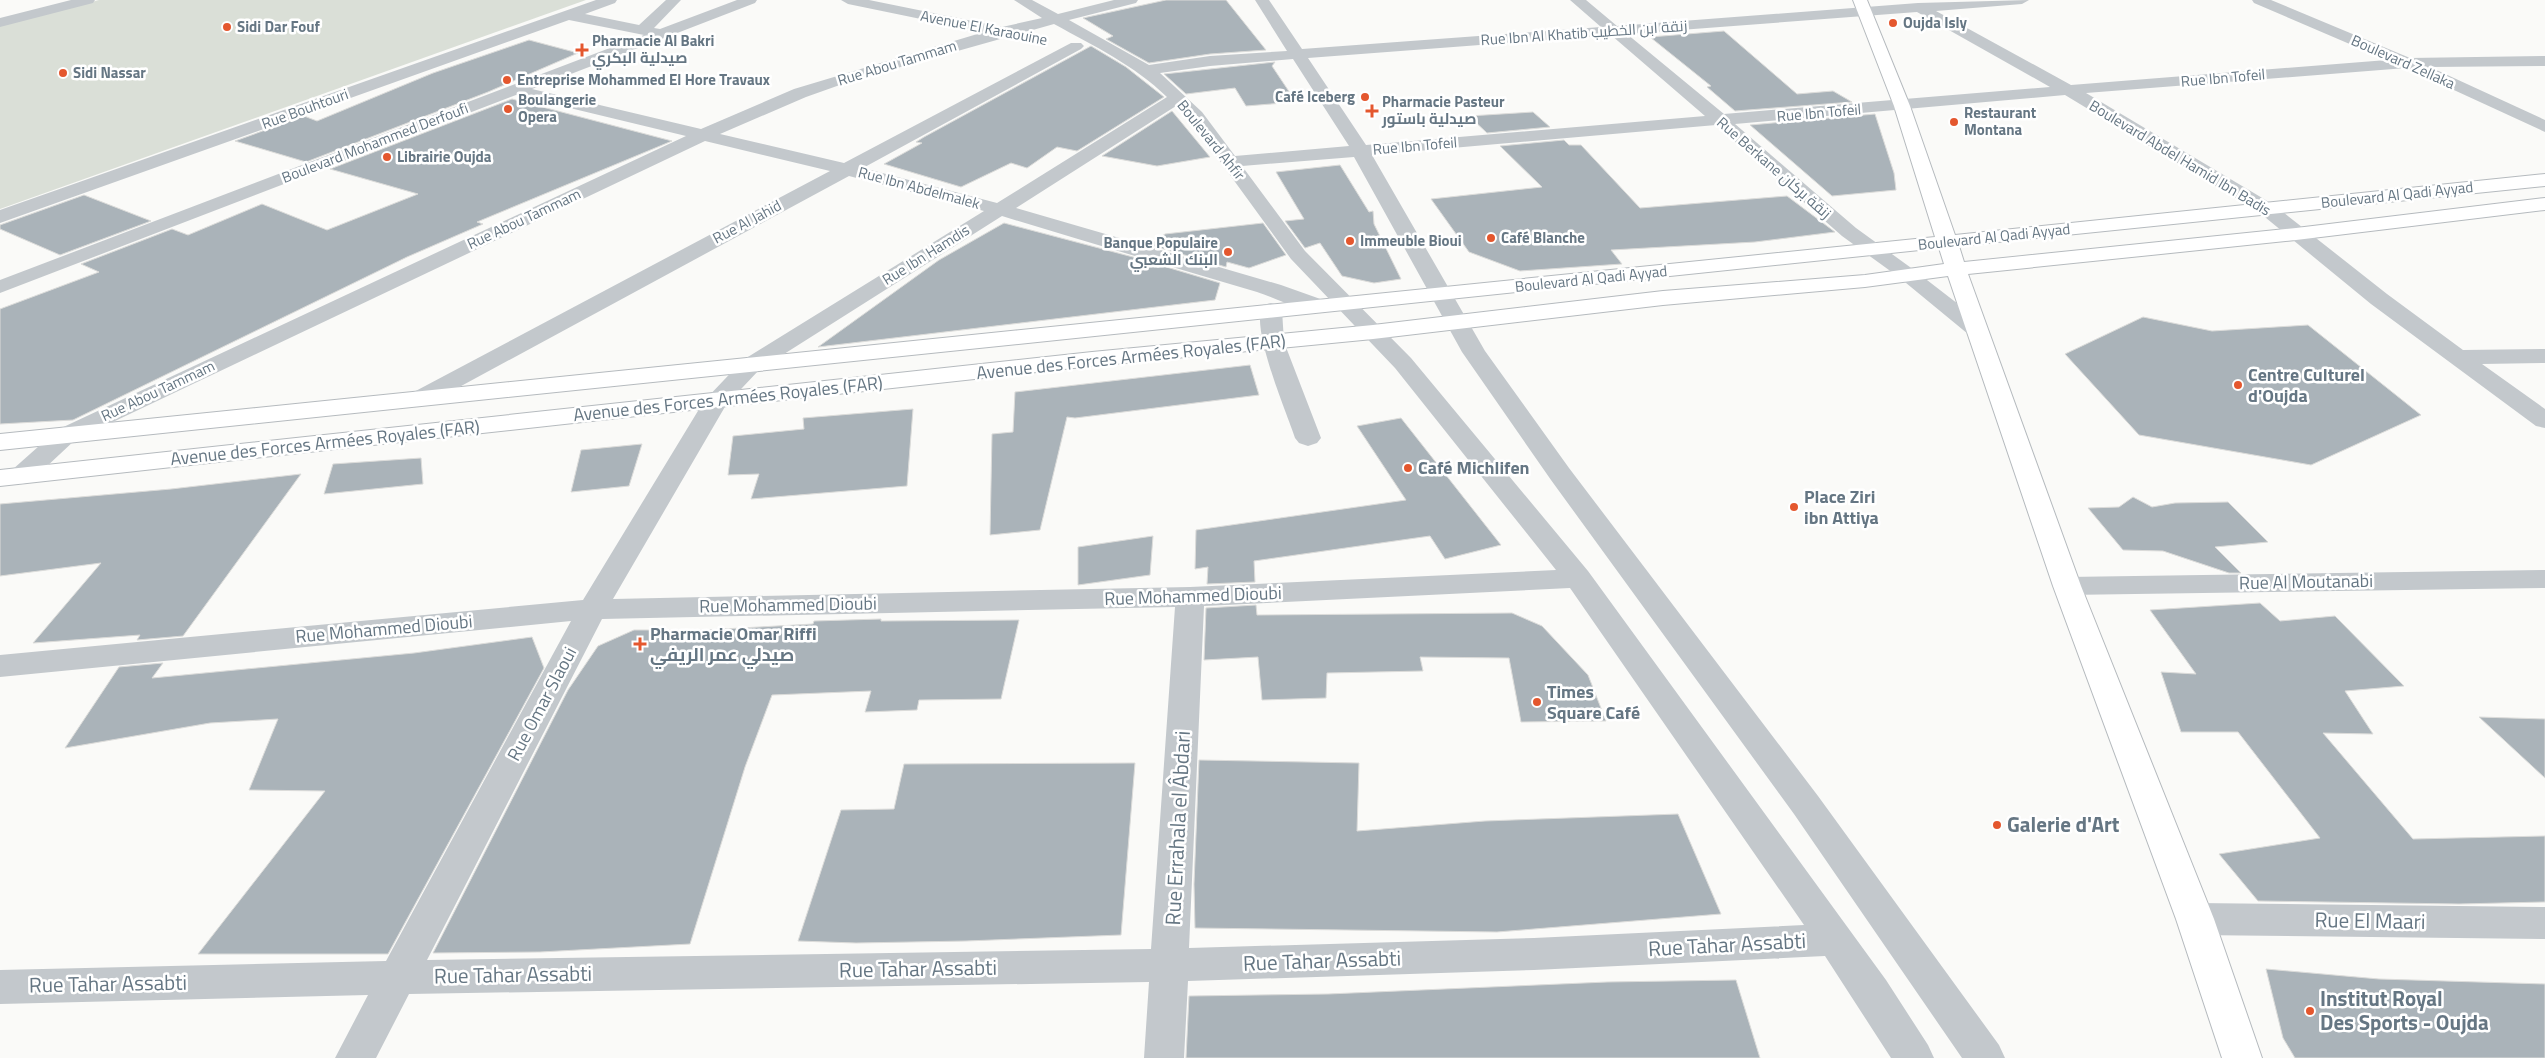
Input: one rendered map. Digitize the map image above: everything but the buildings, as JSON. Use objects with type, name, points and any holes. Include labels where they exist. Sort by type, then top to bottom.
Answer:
[{"type":"main road","points":[[1862,5],[1902,106],[1958,269],[1976,329],[2067,586],[2194,918],[2242,1058]]},
{"type":"main road","name":"Boulevard Al Qadi Ayyad","points":[[1443,294],[2545,180]]},
{"type":"main road","name":"Boulevard Al Qadi Ayyad","points":[[1456,321],[1663,298],[1865,280],[2153,247],[2296,234],[2545,204]]},
{"type":"main road","name":"Avenue des Forces Armées Royales (FAR)","points":[[0,442],[1271,310],[1443,294]]},
{"type":"main road","name":"Avenue des Forces Armées Royales (FAR)","points":[[10,477],[1082,360],[1373,332],[1456,321]]},
{"type":"street","points":[[0,23],[88,0]]},
{"type":"street","name":"Rue Bouhtouri","points":[[0,217],[610,0]]},
{"type":"street","points":[[643,30],[674,0]]},
{"type":"street","name":"Boulevard Mohammed Derfoufi","points":[[0,287],[661,34],[713,8],[750,0]]},
{"type":"street","name":"Avenue El Karaouine","points":[[848,0],[1039,39]]},
{"type":"street","name":"Boulevard Ahfir","points":[[1020,0],[1147,70],[1196,116],[1298,255],[1330,304],[1373,332],[1403,363],[1578,578],[1872,992],[1914,1058]]},
{"type":"street","name":"Rue Abou Tammam","points":[[10,477],[66,435],[703,135],[814,88],[1002,32],[1131,0]]},
{"type":"street","points":[[1262,0],[1360,150],[1384,196],[1443,294],[1474,352],[1560,474],[1806,805],[1985,1058]]},
{"type":"street","name":"Rue Berkane زنقة بركان","points":[[1577,0],[1615,30],[1849,232],[1875,249],[1976,329]]},
{"type":"street","name":"Rue Ibn Al Khatib زنقة ابن الخطيب","points":[[1147,70],[1210,61],[1615,30],[1862,5],[2022,0]]},
{"type":"street","name":"Boulevard Zellaka","points":[[2259,0],[2408,63],[2545,127]]},
{"type":"street","name":"Boulevard Abdel Hamid Ibn Badis","points":[[1912,4],[1999,50],[2158,142],[2267,209],[2379,300],[2545,421]]},
{"type":"street","points":[[568,15],[661,34]]},
{"type":"street","name":"Rue Al Jahid","points":[[419,399],[845,169],[1067,44],[1120,54]]},
{"type":"street","name":"Rue Ibn Tofeil","points":[[1230,162],[2408,63],[2545,61]]},
{"type":"street","name":"Rue Ibn Abdelmalek","points":[[514,90],[845,169],[999,209],[1272,290],[1330,304]]},
{"type":"street","name":"Rue Ibn Hamdis","points":[[751,365],[1178,98]]},
{"type":"street","points":[[1271,310],[1274,342],[1308,438]]},
{"type":"street","points":[[2459,357],[2545,356]]},
{"type":"street","name":"Rue Omar Slaoui","points":[[355,1058],[592,609],[716,401],[751,365]]},
{"type":"street","name":"Rue Mohammed Dioubi","points":[[0,666],[592,609],[1190,597],[1578,578]]},
{"type":"street","name":"Rue Al Moutanabi","points":[[2067,586],[2545,579]]},
{"type":"street","name":"Rue Errahala el Âbdari","points":[[1164,1058],[1190,597]]},
{"type":"street","name":"Rue El Maari","points":[[2194,918],[2545,923]]},
{"type":"street","name":"Rue Tahar Assabti","points":[[0,987],[399,977],[1170,965],[1524,955],[1835,940]]},
{"type":"shaded area","points":[[99,0],[586,0],[0,209],[0,26]]},
{"type":"place","name":"Oujda Isly","points":[[1893,23]]},
{"type":"place","name":"Sidi Dar Fouf","points":[[227,27]]},
{"type":"place","name":"Pharmacie Al Bakri صيدلية البكري","points":[[582,50]]},
{"type":"place","name":"Sidi Nassar","points":[[63,73]]},
{"type":"place","name":"Entreprise Mohammed El Hore Travaux","points":[[507,80]]},
{"type":"place","name":"Café Iceberg","points":[[1365,97]]},
{"type":"place","name":"Boulangerie Opera","points":[[508,109]]},
{"type":"place","name":"Pharmacie Pasteur صيدلية باستور","points":[[1372,111]]},
{"type":"place","name":"Restaurant Montana","points":[[1954,122]]},
{"type":"place","name":"Librairie Oujda","points":[[387,157]]},
{"type":"place","name":"Café Blanche","points":[[1491,238]]},
{"type":"place","name":"Immeuble Bioui","points":[[1350,241]]},
{"type":"place","name":"Banque Populaire البنك الشعبي","points":[[1228,252]]},
{"type":"place","name":"Centre Culturel d'Oujda","points":[[2238,385]]},
{"type":"place","name":"Café Michlifen","points":[[1408,468]]},
{"type":"place","name":"Place Ziri ibn Attiya","points":[[1794,507]]},
{"type":"place","name":"Pharmacie Omar Riffi صيدلي عمر الريفي","points":[[640,644]]},
{"type":"place","name":"Times Square Café","points":[[1537,702]]},
{"type":"place","name":"Galerie d'Art","points":[[1997,825]]},
{"type":"place","name":"Institut Royal Des Sports - Oujda","points":[[2310,1011]]}]
